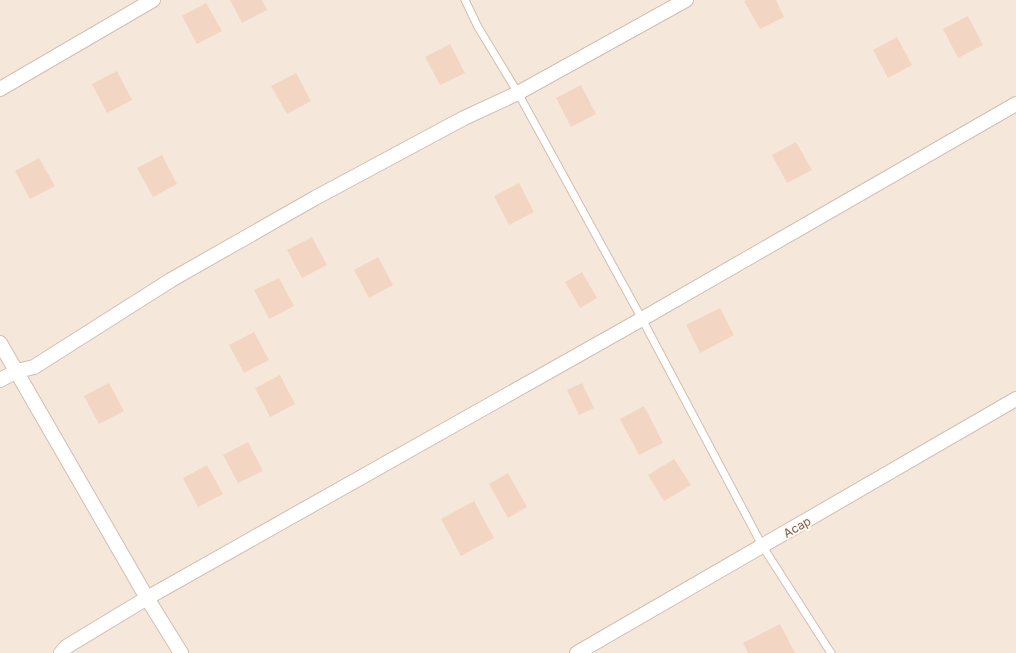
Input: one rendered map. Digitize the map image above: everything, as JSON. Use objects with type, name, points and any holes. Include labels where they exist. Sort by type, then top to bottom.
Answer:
[{"type":"street","points":[[0,90],[154,0]]},
{"type":"street","points":[[0,380],[17,371],[34,367],[171,280],[315,198],[464,118],[518,92],[686,0]]},
{"type":"street","points":[[61,653],[66,647],[147,598],[642,319],[1016,104]]},
{"type":"street","points":[[0,343],[147,598],[181,653]]},
{"type":"street","name":"Асар","points":[[577,653],[1016,399]]},
{"type":"lane","points":[[465,0],[478,27],[518,92],[642,319],[763,547],[830,653]]},
{"type":"shaded area","points":[[0,0],[1016,0],[1016,653],[0,653]]},
{"type":"building","points":[[230,0],[262,0],[267,10],[242,23]]},
{"type":"building","points":[[776,0],[784,17],[760,29],[744,1]]},
{"type":"building","points":[[206,3],[222,31],[197,44],[182,16]]},
{"type":"building","points":[[968,16],[983,45],[958,58],[943,29]]},
{"type":"building","points":[[897,37],[912,65],[888,78],[873,50]]},
{"type":"building","points":[[450,44],[465,73],[440,85],[425,57]]},
{"type":"building","points":[[117,71],[132,100],[107,113],[92,84]]},
{"type":"building","points":[[296,73],[311,101],[287,114],[271,86]]},
{"type":"building","points":[[581,85],[596,114],[571,127],[556,98]]},
{"type":"building","points":[[796,142],[812,170],[787,183],[772,155]]},
{"type":"building","points":[[162,155],[177,184],[153,197],[137,168]]},
{"type":"building","points":[[39,158],[55,186],[30,199],[15,171]]},
{"type":"building","points":[[519,183],[534,212],[509,225],[494,196]]},
{"type":"building","points":[[312,237],[327,265],[302,278],[287,250]]},
{"type":"building","points":[[378,257],[393,285],[369,298],[354,270]]},
{"type":"building","points":[[582,272],[597,298],[580,308],[565,282]]},
{"type":"building","points":[[279,278],[294,306],[269,319],[254,290]]},
{"type":"building","points":[[720,308],[734,335],[700,353],[686,325]]},
{"type":"building","points":[[254,332],[269,360],[244,373],[229,345]]},
{"type":"building","points":[[280,375],[295,404],[270,417],[255,388]]},
{"type":"building","points":[[109,383],[124,411],[99,424],[84,396]]},
{"type":"building","points":[[582,383],[594,408],[579,415],[567,390]]},
{"type":"building","points":[[644,406],[663,443],[639,455],[620,419]]},
{"type":"building","points":[[248,442],[263,471],[238,483],[223,455]]},
{"type":"building","points":[[674,459],[691,485],[664,501],[648,475]]},
{"type":"building","points":[[207,465],[223,494],[198,507],[183,478]]},
{"type":"building","points":[[508,473],[527,507],[508,518],[489,484]]},
{"type":"building","points":[[474,501],[494,538],[461,556],[441,519]]},
{"type":"building","points":[[780,624],[795,653],[748,653],[743,643]]}]
